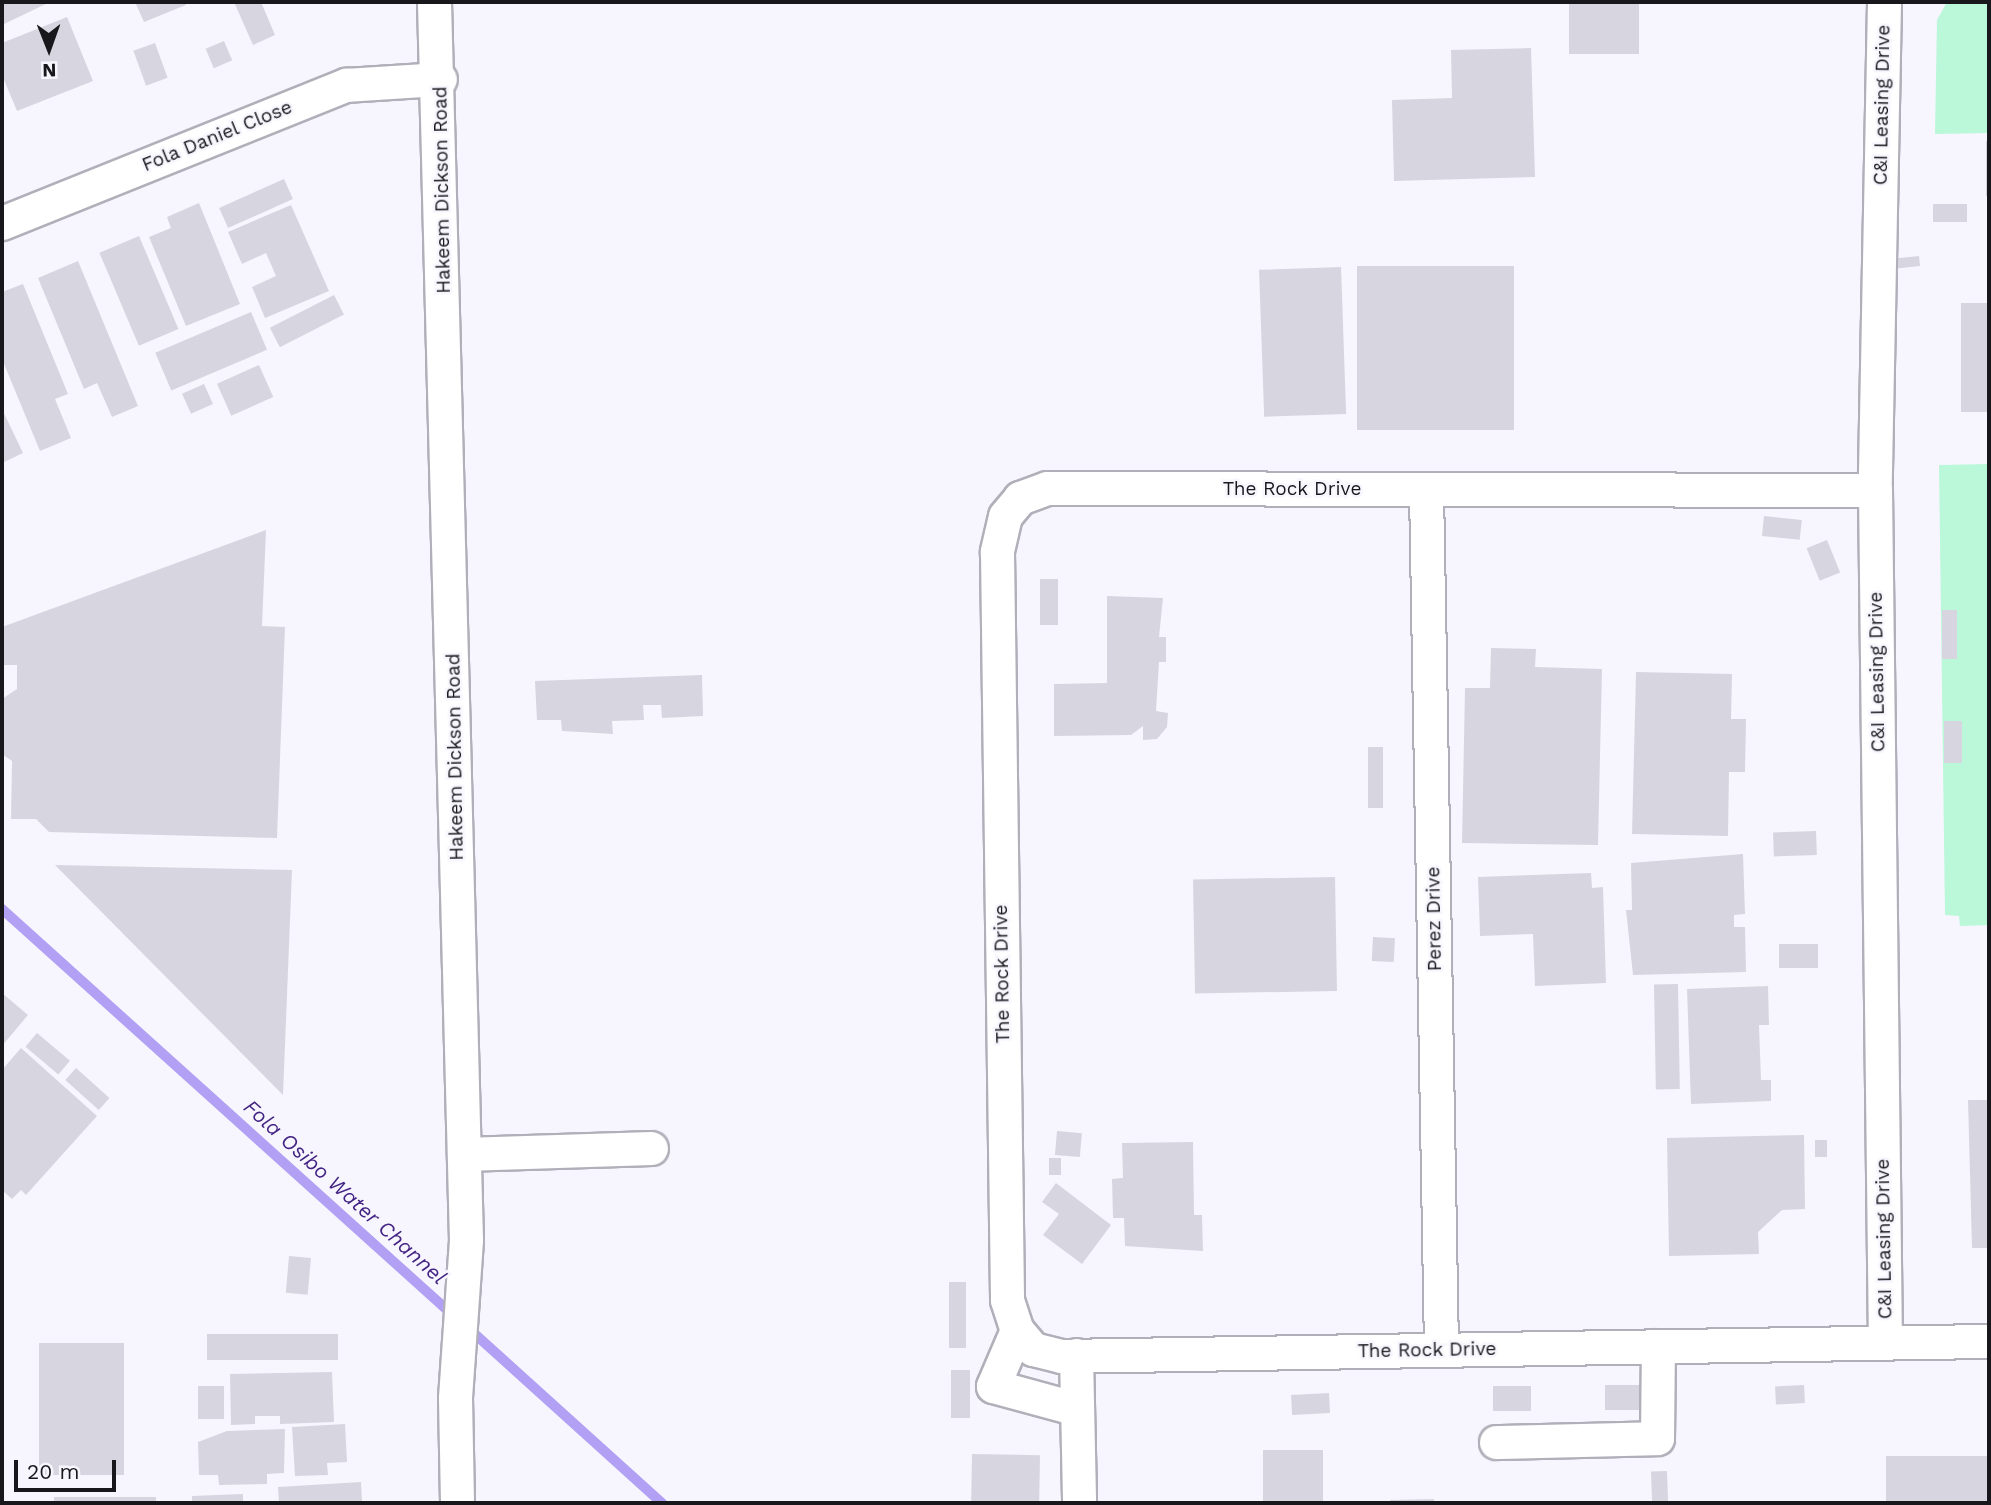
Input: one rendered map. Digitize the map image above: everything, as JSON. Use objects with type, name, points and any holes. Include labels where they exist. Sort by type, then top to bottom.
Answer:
[{"type":"street","name":"C&I Leasing Drive","points":[[1884,2],[1875,490],[1885,1343]]},
{"type":"street","name":"Hakeem Dickson Road","points":[[436,4],[440,79],[466,1240],[456,1398],[457,1503]]},
{"type":"street","name":"Fola Daniel Close","points":[[2,223],[346,85],[440,79]]},
{"type":"street","name":"The Rock Drive","points":[[1875,490],[1047,488],[1020,498],[1005,516],[997,552],[1007,1300],[1017,1330],[1033,1349],[1076,1355],[1989,1341]]},
{"type":"street","name":"Perez Drive","points":[[1426,489],[1441,1350]]},
{"type":"street","points":[[464,1154],[651,1148]]},
{"type":"street","points":[[1017,1330],[993,1386],[1077,1409]]},
{"type":"street","points":[[1496,1442],[1657,1438],[1658,1346]]},
{"type":"street","points":[[1076,1355],[1079,1503]]},
{"type":"green space","points":[[1947,2],[1989,2],[1989,133],[1935,134],[1937,20]]},
{"type":"green space","points":[[1989,464],[1989,925],[1960,926],[1959,916],[1945,915],[1939,465]]},
{"type":"building","points":[[2,2],[50,2],[2,25]]},
{"type":"building","points":[[135,2],[185,2],[186,5],[144,22]]},
{"type":"building","points":[[234,2],[261,2],[275,35],[253,45]]},
{"type":"building","points":[[1569,2],[1639,2],[1639,54],[1569,54]]},
{"type":"building","points":[[67,17],[93,81],[17,111],[2,75],[2,43]]},
{"type":"building","points":[[224,41],[232,60],[214,68],[206,49]]},
{"type":"building","points":[[155,43],[168,78],[146,86],[133,51]]},
{"type":"building","points":[[1531,48],[1535,177],[1394,181],[1392,100],[1452,98],[1451,50]]},
{"type":"building","points":[[1986,141],[1989,141],[1989,196],[1986,196]]},
{"type":"building","points":[[284,179],[293,199],[228,228],[219,208]]},
{"type":"building","points":[[199,203],[240,304],[186,326],[149,237],[171,228],[167,217]]},
{"type":"building","points":[[1933,204],[1967,204],[1967,222],[1933,222]]},
{"type":"building","points":[[291,205],[329,291],[265,318],[252,287],[276,276],[266,253],[242,264],[228,232]]},
{"type":"building","points":[[139,236],[178,329],[139,346],[99,253]]},
{"type":"building","points":[[1919,256],[1920,266],[1891,269],[1890,259]]},
{"type":"building","points":[[78,261],[138,406],[112,417],[97,383],[84,389],[38,278]]},
{"type":"building","points":[[1357,266],[1514,266],[1514,430],[1357,430]]},
{"type":"building","points":[[1341,267],[1346,414],[1264,417],[1259,270]]},
{"type":"building","points":[[23,284],[68,394],[55,399],[71,438],[40,451],[2,359],[2,292]]},
{"type":"building","points":[[334,295],[344,315],[280,347],[270,328]]},
{"type":"building","points":[[1961,303],[1989,303],[1989,412],[1961,412]]},
{"type":"building","points":[[251,312],[267,350],[171,390],[155,353]]},
{"type":"building","points":[[259,365],[273,397],[231,416],[217,384]]},
{"type":"building","points":[[204,384],[213,404],[191,414],[182,394]]},
{"type":"building","points":[[2,409],[23,453],[2,463]]},
{"type":"building","points":[[1764,516],[1802,520],[1800,540],[1762,536]]},
{"type":"building","points":[[266,530],[262,626],[285,627],[277,838],[49,832],[36,819],[11,819],[12,761],[2,754],[2,699],[17,689],[17,665],[2,665],[2,627]]},
{"type":"building","points":[[1827,540],[1840,572],[1820,581],[1807,548]]},
{"type":"building","points":[[1040,579],[1058,579],[1058,625],[1040,625]]},
{"type":"building","points":[[1107,596],[1163,598],[1159,637],[1166,637],[1166,662],[1159,662],[1156,711],[1168,713],[1167,727],[1157,739],[1143,740],[1143,726],[1131,735],[1054,736],[1054,684],[1107,683]]},
{"type":"building","points":[[1942,610],[1957,610],[1957,659],[1942,659]]},
{"type":"building","points":[[1491,648],[1536,649],[1535,667],[1602,669],[1598,845],[1462,843],[1465,688],[1490,688]]},
{"type":"building","points":[[1636,672],[1732,674],[1731,719],[1746,719],[1745,772],[1729,772],[1728,836],[1632,834]]},
{"type":"building","points":[[702,675],[703,716],[662,718],[661,705],[643,705],[644,720],[612,721],[613,734],[562,731],[561,720],[537,720],[535,681]]},
{"type":"building","points":[[1944,721],[1962,721],[1962,763],[1944,763]]},
{"type":"building","points":[[1368,747],[1383,747],[1383,808],[1368,808]]},
{"type":"building","points":[[1816,831],[1817,855],[1774,856],[1773,833]]},
{"type":"building","points":[[1743,854],[1745,914],[1734,915],[1734,927],[1745,927],[1746,972],[1633,975],[1626,910],[1632,910],[1631,863]]},
{"type":"building","points":[[55,865],[292,870],[283,1095]]},
{"type":"building","points":[[1591,873],[1592,888],[1603,887],[1606,983],[1535,986],[1533,934],[1480,936],[1478,877]]},
{"type":"building","points":[[1335,877],[1337,991],[1195,993],[1193,879]]},
{"type":"building","points":[[1373,937],[1395,938],[1394,962],[1372,961]]},
{"type":"building","points":[[1779,944],[1818,944],[1818,968],[1779,968]]},
{"type":"building","points":[[1654,984],[1678,984],[1680,1089],[1656,1089]]},
{"type":"building","points":[[1768,986],[1769,1025],[1759,1025],[1761,1080],[1771,1080],[1771,1101],[1691,1104],[1687,989]]},
{"type":"building","points":[[2,993],[28,1015],[2,1046]]},
{"type":"building","points":[[37,1033],[70,1061],[58,1074],[25,1047]]},
{"type":"building","points":[[21,1048],[97,1116],[26,1195],[21,1190],[12,1199],[2,1190],[2,1070]]},
{"type":"building","points":[[76,1068],[109,1098],[99,1110],[65,1080]]},
{"type":"building","points":[[1968,1100],[1989,1100],[1989,1248],[1972,1248]]},
{"type":"building","points":[[1057,1131],[1082,1133],[1080,1157],[1055,1155]]},
{"type":"building","points":[[1804,1135],[1805,1209],[1782,1210],[1758,1232],[1759,1254],[1669,1256],[1667,1138]]},
{"type":"building","points":[[1815,1140],[1827,1140],[1827,1157],[1815,1157]]},
{"type":"building","points":[[1193,1142],[1194,1215],[1202,1215],[1203,1251],[1125,1246],[1124,1218],[1113,1218],[1112,1179],[1123,1178],[1122,1143]]},
{"type":"building","points":[[1049,1158],[1061,1158],[1061,1175],[1049,1175]]},
{"type":"building","points":[[1056,1183],[1111,1225],[1082,1264],[1043,1235],[1059,1214],[1042,1202]]},
{"type":"building","points":[[289,1256],[311,1258],[308,1295],[286,1293]]},
{"type":"building","points":[[949,1282],[966,1282],[966,1348],[949,1348]]},
{"type":"building","points":[[207,1334],[338,1334],[338,1360],[207,1360]]},
{"type":"building","points":[[39,1343],[124,1343],[124,1475],[39,1475]]},
{"type":"building","points":[[951,1370],[970,1370],[970,1418],[951,1418]]},
{"type":"building","points":[[332,1372],[334,1422],[280,1424],[280,1416],[255,1416],[255,1424],[231,1425],[230,1374]]},
{"type":"building","points":[[1605,1385],[1644,1385],[1644,1410],[1605,1410]]},
{"type":"building","points":[[1804,1385],[1805,1403],[1776,1404],[1775,1387]]},
{"type":"building","points":[[198,1386],[224,1386],[224,1419],[198,1419]]},
{"type":"building","points":[[1493,1386],[1531,1386],[1531,1411],[1493,1411]]},
{"type":"building","points":[[1329,1393],[1330,1413],[1292,1415],[1291,1395]]},
{"type":"building","points":[[345,1424],[347,1462],[327,1463],[328,1475],[295,1476],[292,1427]]},
{"type":"building","points":[[285,1429],[284,1473],[267,1474],[267,1484],[219,1485],[218,1475],[199,1475],[198,1442],[227,1431]]},
{"type":"building","points":[[1263,1450],[1323,1450],[1323,1503],[1263,1503]]},
{"type":"building","points":[[972,1454],[1040,1455],[1039,1503],[971,1503]]},
{"type":"building","points":[[1886,1456],[1989,1456],[1989,1503],[1886,1503]]},
{"type":"building","points":[[1667,1471],[1668,1503],[1652,1503],[1651,1472]]},
{"type":"building","points":[[361,1482],[362,1503],[279,1503],[278,1487]]},
{"type":"building","points":[[243,1494],[243,1503],[192,1503],[192,1496]]},
{"type":"building","points":[[54,1497],[156,1497],[156,1503],[54,1503]]},
{"type":"building","points":[[1434,1499],[1434,1503],[1391,1503],[1390,1500]]},
{"type":"waterway","name":"Fola Osibo Water Channel","points":[[2,909],[455,1317]]},
{"type":"waterway","name":"Fola Osibo Water Channel","points":[[467,1327],[662,1503]]}]
